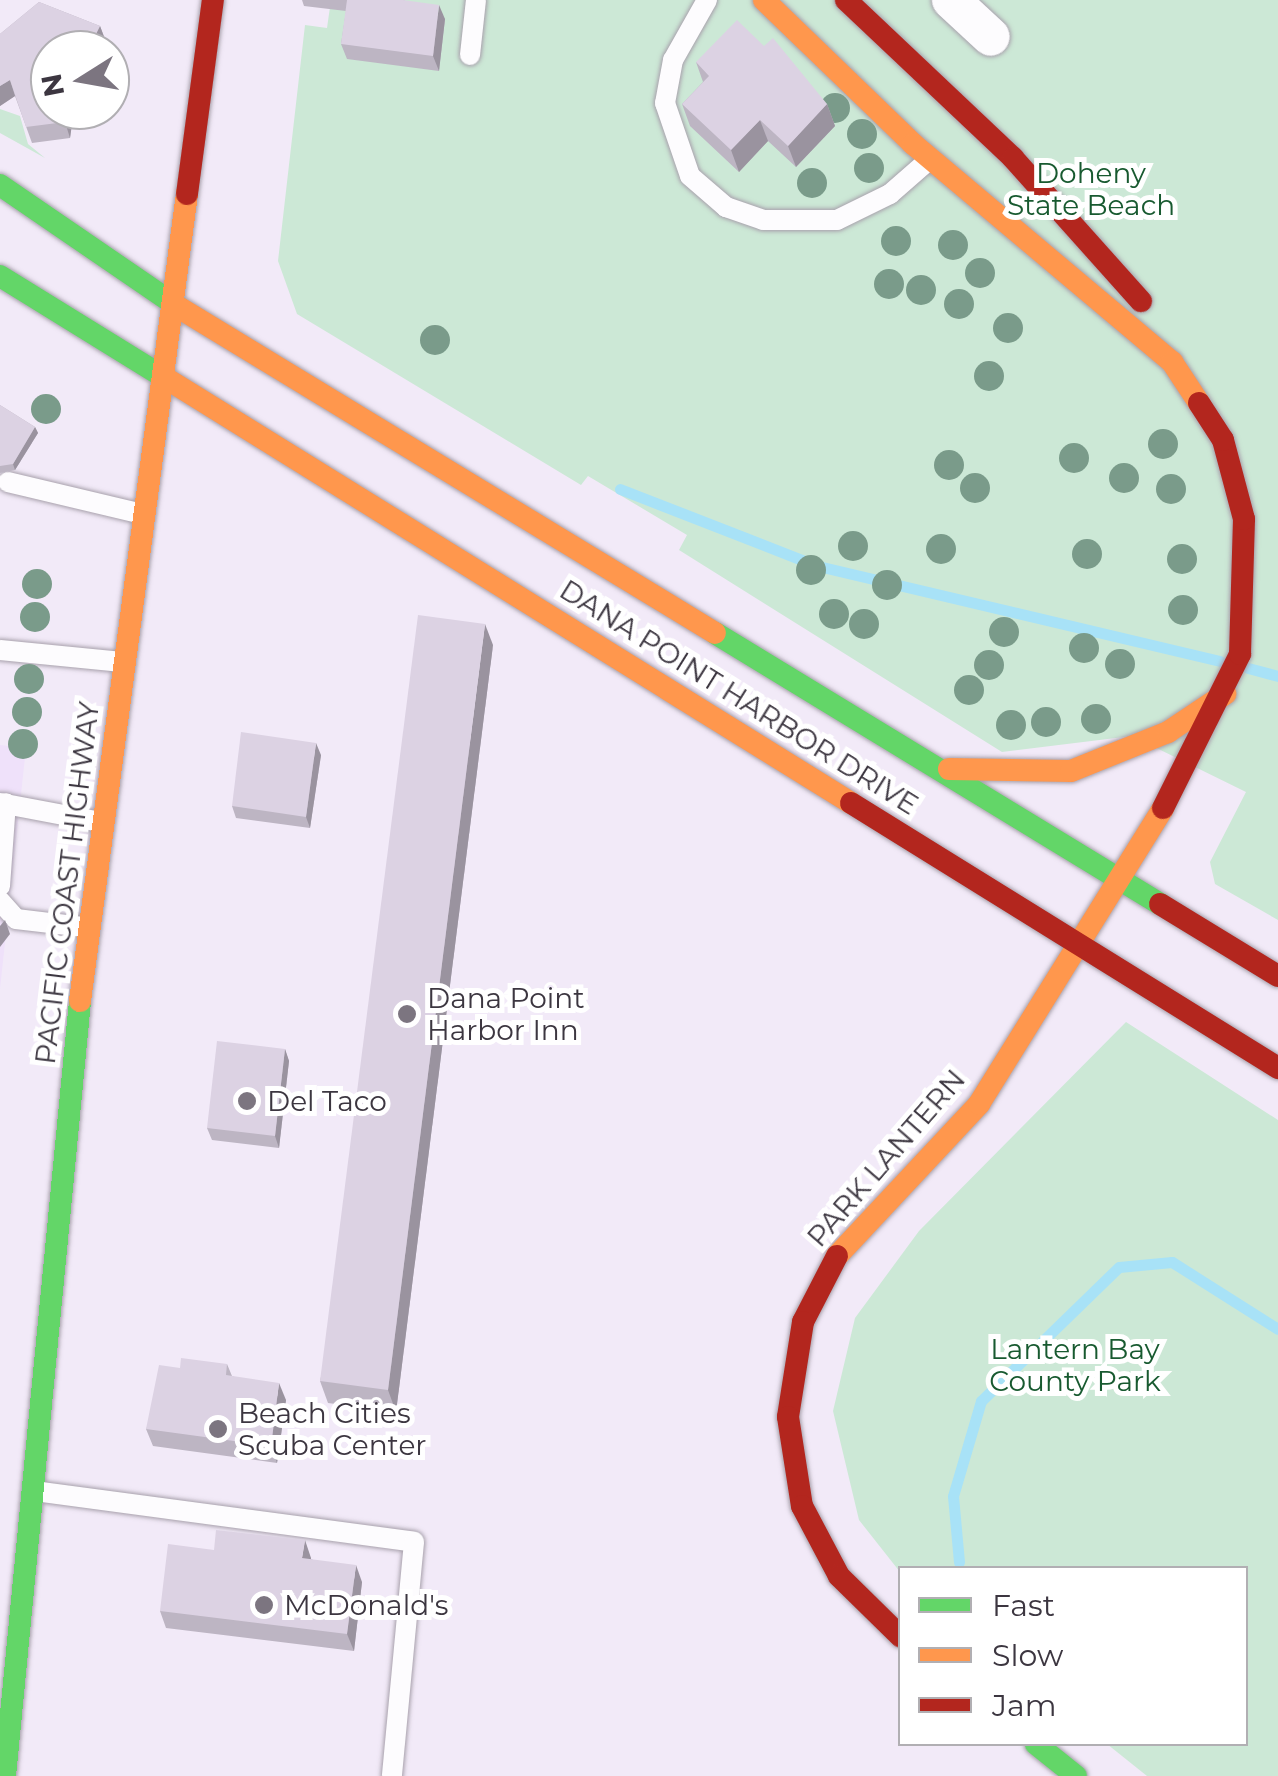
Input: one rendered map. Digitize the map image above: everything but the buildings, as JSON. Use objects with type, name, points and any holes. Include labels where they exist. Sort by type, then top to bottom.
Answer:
[{"type":"main road","name":"PACIFIC COAST HIGHWAY","points":[[3,1766],[88,928],[178,308],[213,0]]},
{"type":"main road","points":[[764,0],[930,159],[1172,362]]},
{"type":"main road","points":[[789,0],[947,141],[1152,312]]},
{"type":"main road","points":[[846,0],[1013,158],[1152,312],[1172,362],[1223,440],[1244,518],[1247,613],[1224,694],[1122,880]]},
{"type":"main road","points":[[930,159],[947,141]]},
{"type":"main road","name":"DANA POINT HARBOR DRIVE","points":[[0,185],[178,308],[1278,976]]},
{"type":"main road","name":"DANA POINT HARBOR DRIVE","points":[[0,276],[1082,943],[1278,1068]]},
{"type":"main road","points":[[936,767],[1010,776],[1071,771],[1153,740],[1224,694]]},
{"type":"main road","name":"PARK LANTERN","points":[[898,1634],[840,1576],[802,1506],[789,1451],[794,1350],[838,1254],[978,1104],[1122,880]]},
{"type":"main road","points":[[1038,1746],[1076,1776]]},
{"type":"street","points":[[951,0],[990,38]]},
{"type":"lane","points":[[470,55],[476,0]]},
{"type":"lane","points":[[706,0],[673,60],[665,103],[690,176],[726,206],[763,220],[837,220],[890,194],[930,159]]},
{"type":"lane","points":[[8,482],[146,516]]},
{"type":"lane","points":[[0,650],[126,662]]},
{"type":"lane","points":[[0,886],[3,803],[102,823]]},
{"type":"lane","points":[[0,901],[16,918],[88,928]]},
{"type":"lane","points":[[32,1490],[414,1542],[392,1776]]},
{"type":"shaded area","points":[[0,745],[26,748],[0,989]]},
{"type":"green space","name":"Doheny State Beach","points":[[331,0],[1278,0],[1278,920],[1215,884],[1210,862],[1246,792],[1132,736],[1002,752],[679,550],[687,535],[588,476],[581,485],[297,314],[278,261],[305,25],[327,28]]},
{"type":"green space","points":[[0,109],[20,116],[28,144],[45,158],[0,133]]},
{"type":"green space","name":"Lantern Bay County Park","points":[[1126,1022],[1278,1120],[1278,1776],[1147,1776],[1110,1746],[1248,1746],[1248,1566],[898,1566],[898,1569],[859,1520],[833,1411],[855,1318],[919,1231]]},
{"type":"waterway","points":[[620,489],[818,566],[1220,661]]},
{"type":"waterway","points":[[1248,668],[1278,676]]},
{"type":"waterway","points":[[959,1562],[953,1496],[981,1401],[1119,1267],[1172,1262],[1278,1329]]},
{"type":"traffic: fast","points":[[0,185],[178,307]]},
{"type":"traffic: fast","points":[[0,276],[167,379]]},
{"type":"traffic: fast","points":[[715,633],[1160,904]]},
{"type":"traffic: fast","points":[[5,1776],[80,1001]]},
{"type":"traffic: fast","points":[[1038,1746],[1076,1776]]},
{"type":"traffic: slow","points":[[764,0],[913,144],[1172,362],[1199,403]]},
{"type":"traffic: slow","points":[[80,1001],[187,194]]},
{"type":"traffic: slow","points":[[178,307],[715,633]]},
{"type":"traffic: slow","points":[[167,379],[851,803]]},
{"type":"traffic: slow","points":[[949,769],[1071,771],[1168,732],[1225,694]]},
{"type":"traffic: slow","points":[[837,1256],[979,1104],[1163,808]]},
{"type":"traffic: jam","points":[[187,194],[213,0]]},
{"type":"traffic: jam","points":[[846,0],[1013,158],[1141,301]]},
{"type":"traffic: jam","points":[[1163,808],[1240,654],[1244,519],[1223,440],[1199,403]]},
{"type":"traffic: jam","points":[[851,803],[1278,1068]]},
{"type":"traffic: jam","points":[[1160,904],[1278,976]]},
{"type":"traffic: jam","points":[[837,1256],[803,1322],[788,1417],[802,1506],[839,1576],[898,1634]]},
{"type":"place","name":"Dana Point Harbor Inn","points":[[407,1014]]},
{"type":"place","name":"Del Taco","points":[[247,1101]]},
{"type":"place","name":"Beach Cities Scuba Center","points":[[218,1429]]},
{"type":"place","name":"McDonald's","points":[[264,1605]]}]
